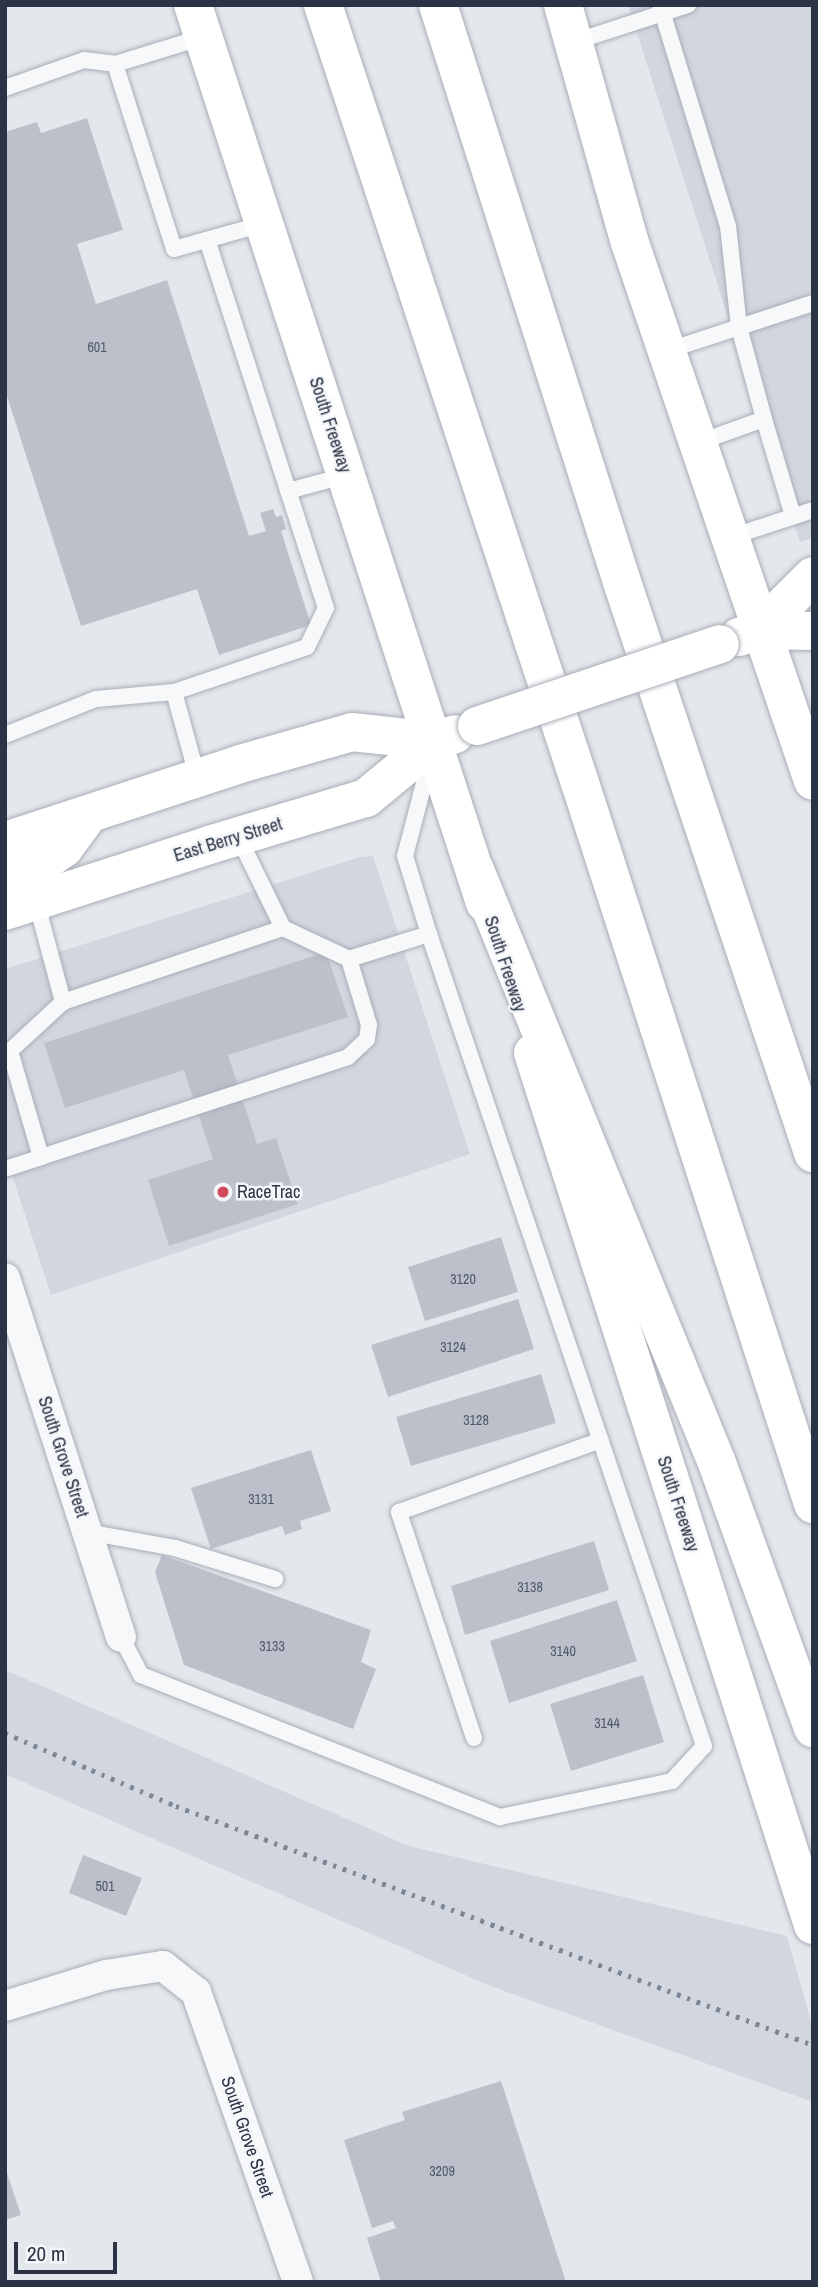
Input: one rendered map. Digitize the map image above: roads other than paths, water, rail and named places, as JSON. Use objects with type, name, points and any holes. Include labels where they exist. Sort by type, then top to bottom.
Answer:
[{"type":"main road","points":[[323,5],[584,796],[813,1504]]},
{"type":"main road","points":[[438,5],[624,587],[813,1153]]},
{"type":"main road","points":[[563,5],[630,243],[759,629],[813,781]]},
{"type":"main road","name":"South Freeway","points":[[198,21],[435,741],[813,1924]]},
{"type":"main road","name":"East Berry Street","points":[[759,629],[813,576]]},
{"type":"main road","name":"East Berry Street","points":[[21,906],[366,798],[435,741],[477,726],[759,629],[813,631]]},
{"type":"main road","name":"East Berry Street","points":[[5,841],[352,732],[435,741]]},
{"type":"main road","points":[[5,876],[47,860],[64,848],[89,814]]},
{"type":"main road","points":[[475,870],[717,1463],[813,1728]]},
{"type":"street","name":"South Grove Street","points":[[5,1278],[121,1637]]},
{"type":"street","name":"South Grove Street","points":[[5,2006],[106,1975],[163,1966],[196,1992],[298,2282]]},
{"type":"lane","points":[[575,42],[661,9],[688,5]]},
{"type":"lane","points":[[661,9],[728,226],[739,327],[793,516]]},
{"type":"lane","points":[[5,88],[84,60],[116,64],[198,21]]},
{"type":"lane","points":[[116,64],[174,249],[264,224]]},
{"type":"lane","points":[[5,734],[96,699],[174,692],[307,647],[326,608],[207,240]]},
{"type":"lane","points":[[666,351],[813,303]]},
{"type":"lane","points":[[697,443],[764,419]]},
{"type":"lane","points":[[288,491],[346,475]]},
{"type":"lane","points":[[728,537],[813,510]]},
{"type":"lane","points":[[174,692],[198,779]]},
{"type":"lane","points":[[121,1637],[141,1675],[500,1818],[672,1781],[704,1746],[405,856],[435,741]]},
{"type":"lane","points":[[238,836],[283,928],[349,959],[429,934]]},
{"type":"lane","points":[[21,906],[63,1002]]},
{"type":"lane","points":[[41,1157],[10,1051],[63,1002],[283,928]]},
{"type":"lane","points":[[5,1169],[348,1057],[366,1039],[369,1025],[349,959]]},
{"type":"lane","points":[[474,1738],[399,1513],[600,1440]]},
{"type":"lane","points":[[87,1532],[176,1548],[275,1579]]},
{"type":"railway","points":[[5,1733],[176,1806],[813,2045]]},
{"type":"place","name":"RaceTrac","points":[[223,1192]]}]
